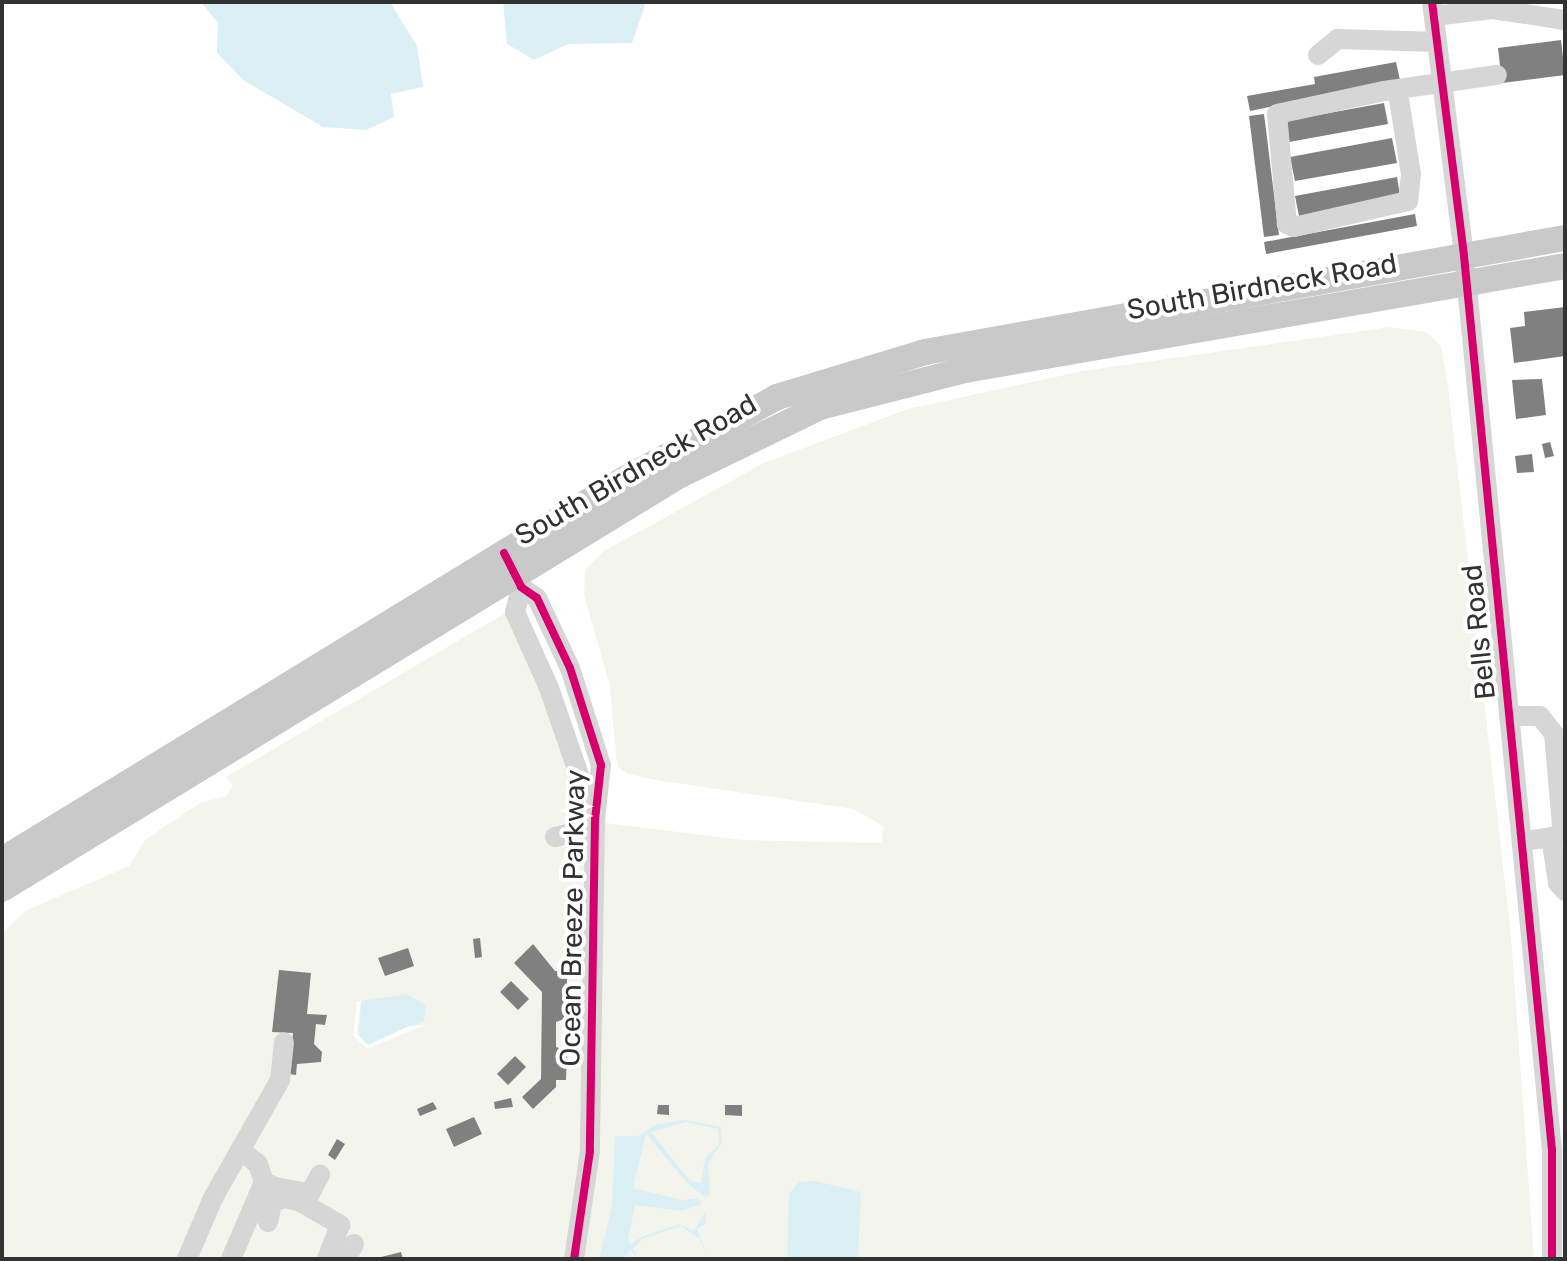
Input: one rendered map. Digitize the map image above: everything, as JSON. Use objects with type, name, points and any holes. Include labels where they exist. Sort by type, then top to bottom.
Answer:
[{"type":"main road","name":"South Birdneck Road","points":[[2,860],[706,432],[828,378],[925,352],[1565,238]]},
{"type":"main road","name":"South Birdneck Road","points":[[2,889],[518,581],[729,448],[868,391],[965,370],[1565,266]]},
{"type":"street","points":[[1433,9],[1493,9],[1565,20]]},
{"type":"street","name":"Bells Road","points":[[1433,9],[1464,256],[1552,1150],[1552,1259]]},
{"type":"street","points":[[1318,55],[1338,39],[1437,42]]},
{"type":"street","points":[[1398,93],[1411,174],[1408,201],[1294,227],[1287,224],[1277,114],[1384,91],[1398,93],[1497,75]]},
{"type":"street","name":"Ocean Breeze Parkway","points":[[504,553],[518,581],[537,598],[592,726],[601,765],[595,824],[590,1151],[574,1259]]},
{"type":"street","name":"Ocean Breeze Parkway","points":[[518,581],[515,612],[595,824]]},
{"type":"street","points":[[1509,716],[1540,716],[1554,734],[1560,836],[1558,883],[1565,891]]},
{"type":"street","points":[[563,733],[592,726]]},
{"type":"street","points":[[555,837],[595,824]]},
{"type":"street","points":[[1522,841],[1560,836]]},
{"type":"street","points":[[187,1259],[240,1150],[280,1080],[284,1042]]},
{"type":"street","points":[[240,1150],[258,1164],[266,1192],[268,1222]]},
{"type":"street","points":[[266,1192],[310,1193],[320,1175]]},
{"type":"street","points":[[231,1259],[266,1192]]},
{"type":"street","points":[[266,1192],[299,1201],[340,1225],[341,1234],[327,1259]]},
{"type":"shaded area","points":[[201,2],[390,2],[417,46],[423,87],[391,94],[394,117],[366,130],[323,127],[243,80],[217,53],[218,23]]},
{"type":"shaded area","points":[[503,2],[646,2],[632,43],[568,44],[534,60],[507,44]]},
{"type":"shaded area","points":[[1390,327],[1426,332],[1441,346],[1448,386],[1511,936],[1534,1259],[2,1259],[2,934],[25,911],[129,866],[145,840],[200,803],[226,796],[233,786],[226,777],[507,612],[606,823],[743,840],[882,843],[883,826],[853,809],[656,780],[628,774],[617,766],[610,686],[584,595],[585,570],[604,551],[766,462],[908,409],[1083,371]]},
{"type":"shaded area","points":[[407,994],[426,1005],[424,1021],[384,1041],[368,1045],[359,1038],[361,1001]]},
{"type":"shaded area","points":[[685,1120],[721,1127],[722,1143],[708,1163],[710,1194],[705,1197],[688,1184],[646,1134],[633,1188],[682,1200],[699,1198],[702,1204],[681,1211],[635,1205],[628,1240],[631,1245],[641,1237],[679,1224],[694,1231],[705,1212],[706,1223],[697,1229],[709,1259],[699,1238],[681,1226],[644,1238],[633,1248],[639,1259],[630,1250],[624,1259],[599,1259],[612,1207],[615,1136],[638,1136],[657,1124]],"holes":[[[686,1122],[718,1129],[719,1144],[705,1158],[701,1183],[690,1181],[651,1132]]]},
{"type":"shaded area","points":[[815,1181],[861,1192],[858,1259],[787,1259],[789,1194],[799,1182]]},
{"type":"pier","points":[[357,1001],[361,1001],[357,1034],[368,1045],[409,1026],[425,1025],[367,1049],[353,1035]]},
{"type":"building","points":[[1561,40],[1565,75],[1502,83],[1498,48]]},
{"type":"building","points":[[1396,62],[1400,80],[1250,111],[1247,96],[1315,84],[1314,77]]},
{"type":"building","points":[[1384,103],[1388,124],[1289,142],[1285,121]]},
{"type":"building","points":[[1264,114],[1279,235],[1264,237],[1249,116]]},
{"type":"building","points":[[1392,138],[1397,163],[1295,181],[1290,157]]},
{"type":"building","points":[[1397,177],[1401,201],[1300,221],[1295,196]]},
{"type":"building","points":[[1415,214],[1417,226],[1266,254],[1264,242]]},
{"type":"building","points":[[1565,307],[1565,356],[1514,363],[1510,328],[1525,326],[1524,312]]},
{"type":"building","points":[[1542,379],[1546,415],[1516,419],[1512,380]]},
{"type":"building","points":[[1550,442],[1554,456],[1545,458],[1542,444]]},
{"type":"building","points":[[1532,454],[1534,472],[1517,473],[1515,456]]},
{"type":"building","points":[[480,938],[482,957],[475,958],[473,939]]},
{"type":"building","points":[[533,944],[555,971],[567,971],[567,1018],[556,1022],[556,1047],[567,1051],[566,1080],[556,1080],[556,1087],[533,1109],[522,1097],[541,1079],[542,992],[514,963]]},
{"type":"building","points":[[408,948],[414,966],[385,976],[378,958]]},
{"type":"building","points":[[279,970],[311,973],[307,1014],[327,1015],[325,1025],[316,1024],[314,1044],[322,1052],[321,1062],[297,1064],[296,1075],[288,1074],[293,1033],[272,1032]]},
{"type":"building","points":[[511,981],[529,999],[518,1010],[500,992]]},
{"type":"building","points":[[515,1056],[526,1067],[508,1085],[497,1074]]},
{"type":"building","points":[[511,1098],[513,1107],[495,1109],[494,1102]]},
{"type":"building","points":[[433,1102],[437,1109],[420,1116],[417,1109]]},
{"type":"building","points":[[658,1105],[669,1105],[669,1115],[657,1114]]},
{"type":"building","points":[[725,1105],[742,1105],[742,1116],[725,1115]]},
{"type":"building","points":[[474,1117],[482,1134],[454,1147],[446,1129]]},
{"type":"building","points":[[337,1139],[345,1144],[335,1160],[328,1155]]},
{"type":"building","points":[[401,1252],[403,1259],[377,1259],[377,1258]]},
{"type":"cycle path","points":[[1432,2],[1464,256],[1552,1150],[1552,1259]]},
{"type":"cycle path","points":[[504,553],[521,587],[537,598],[570,668],[601,765],[595,820],[590,1151],[574,1259]]}]
